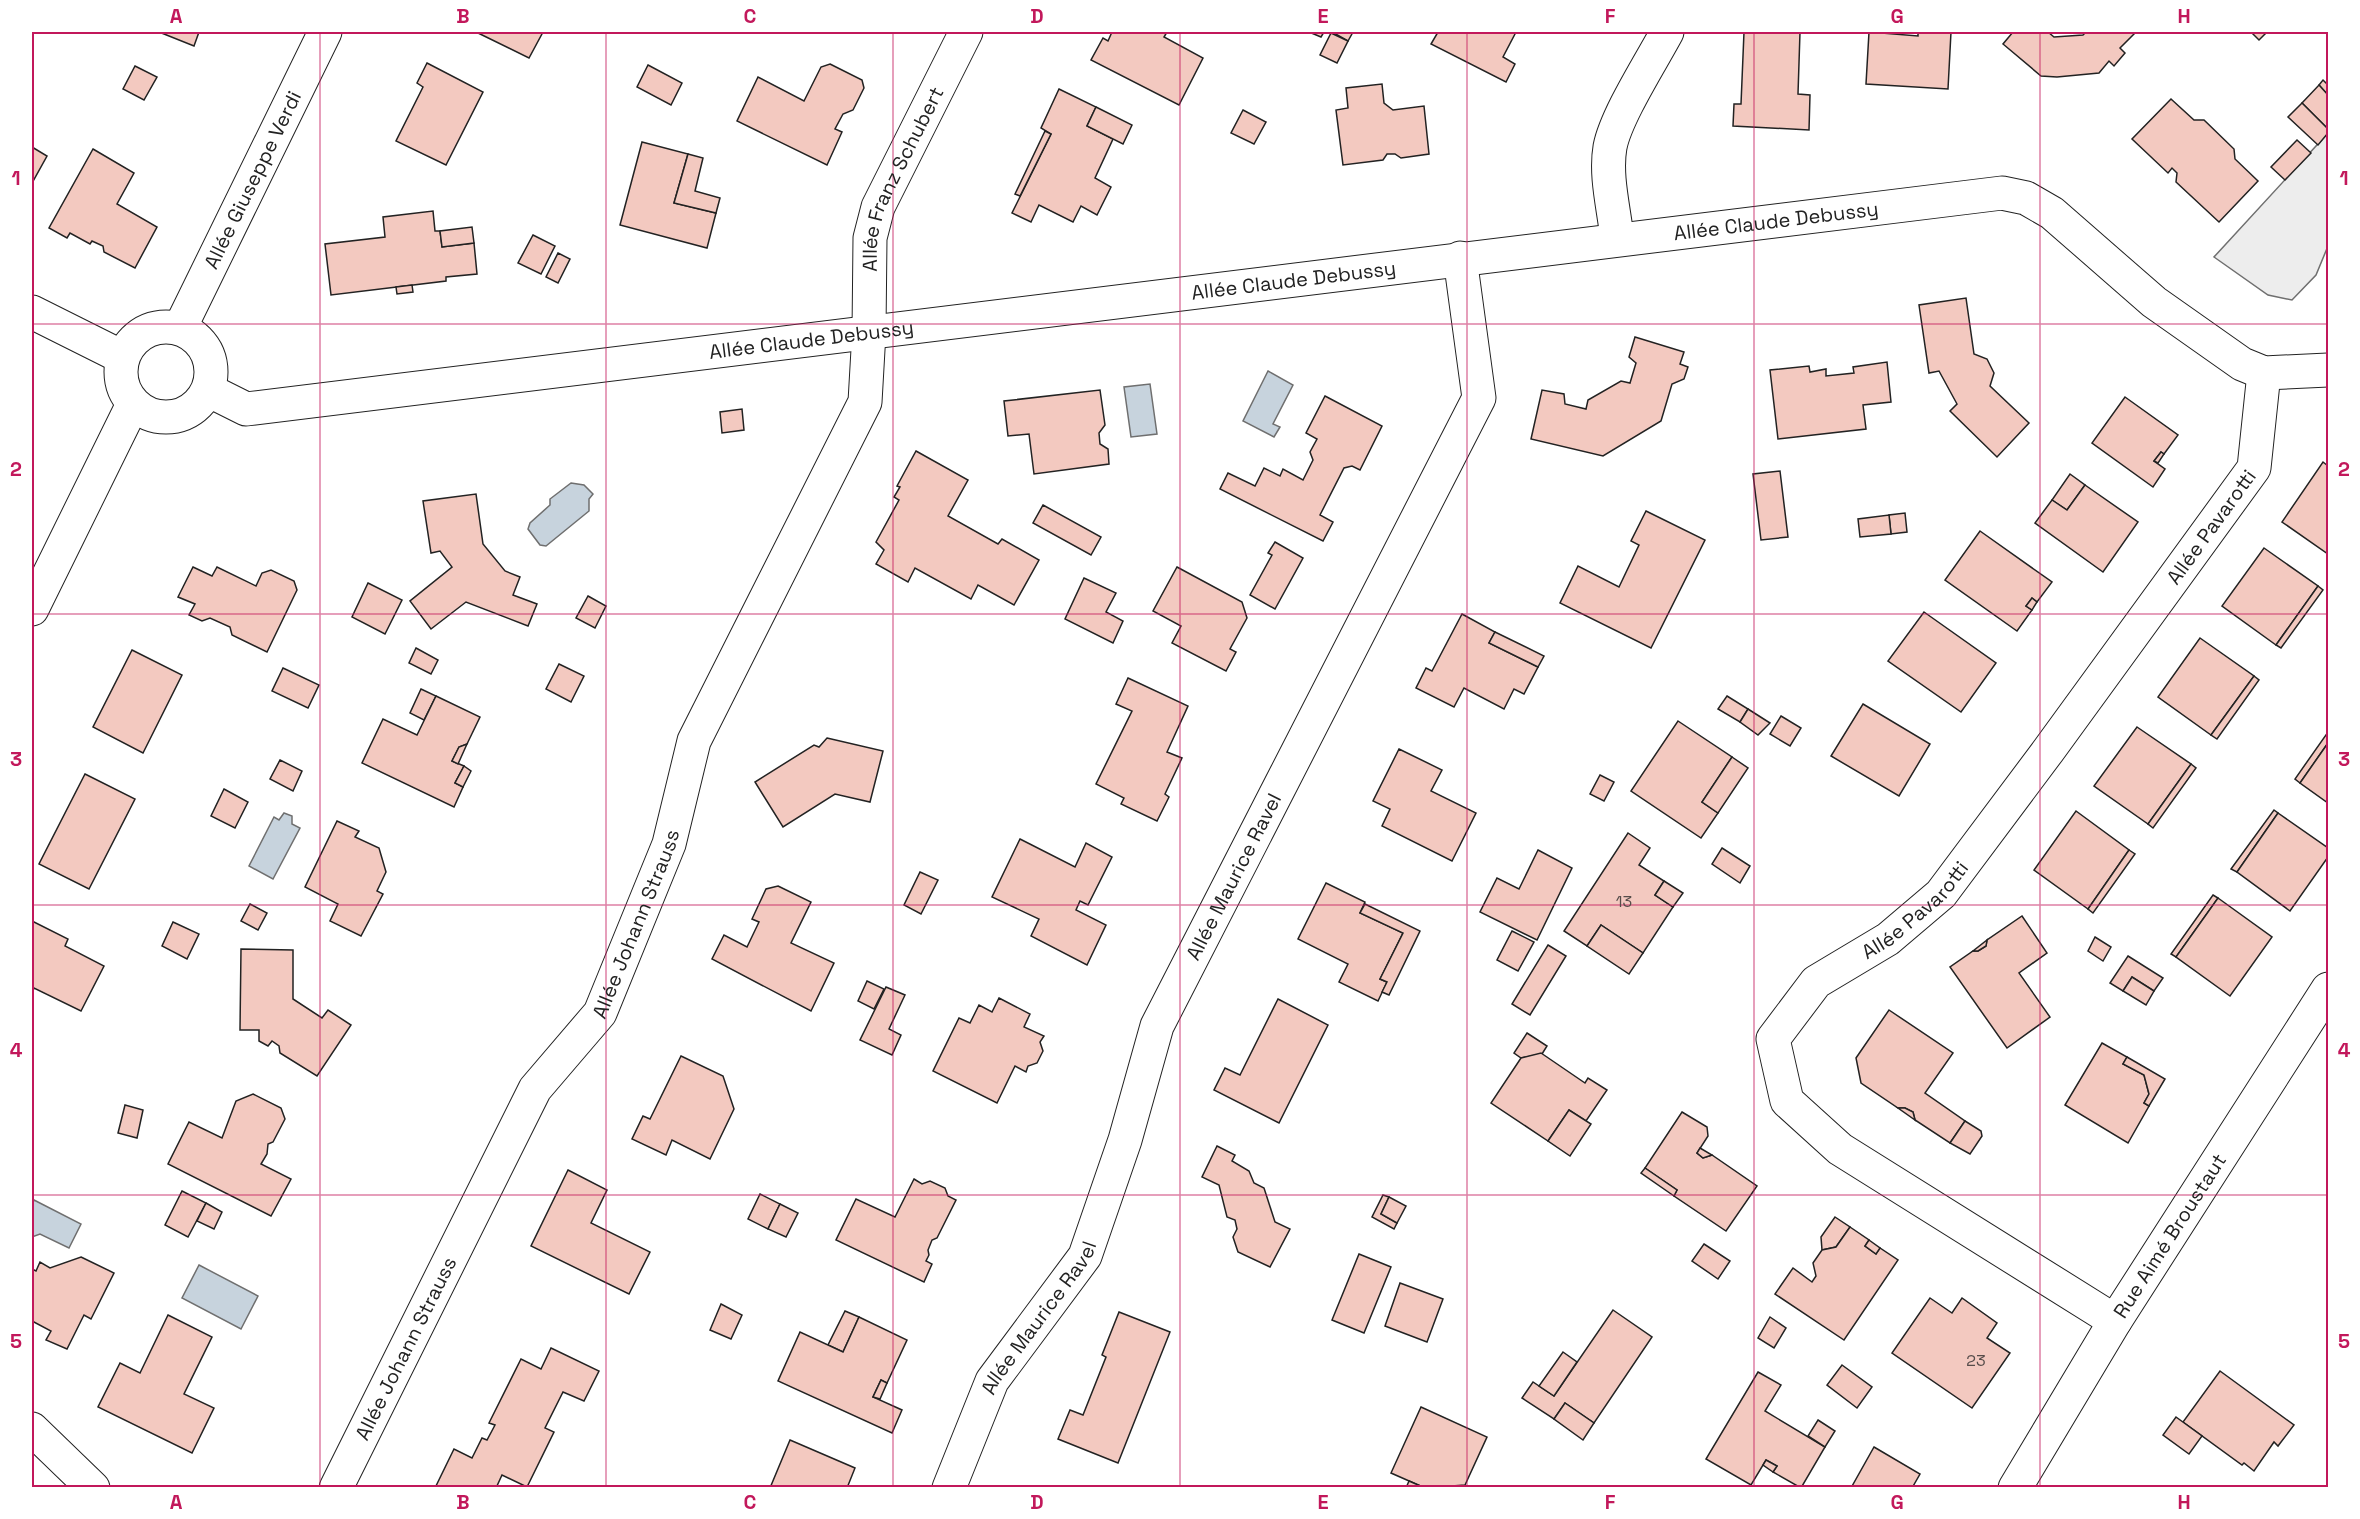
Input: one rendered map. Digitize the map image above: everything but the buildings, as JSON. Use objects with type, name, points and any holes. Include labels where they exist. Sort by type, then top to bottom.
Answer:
[{"type":"street","name":"Allée Giuseppe Verdi","points":[[180,328],[325,32]]},
{"type":"street","name":"Allée Franz Schubert","points":[[869,333],[870,238],[878,207],[966,32]]},
{"type":"street","points":[[1617,238],[1609,167],[1610,146],[1618,125],[1667,32]]},
{"type":"street","name":"Allée Claude Debussy","points":[[208,390],[246,409],[1617,238],[2002,193],[2026,198],[2052,213],[2154,302],[2242,364],[2264,373],[2328,370]]},
{"type":"street","name":"Allée Maurice Ravel","points":[[949,1488],[992,1381],[1085,1256],[1125,1140],[1157,1026],[1479,398],[1460,258]]},
{"type":"street","points":[[32,312],[122,357]]},
{"type":"street","points":[[162,326],[180,328],[196,338],[207,352],[212,371],[208,390],[197,405],[181,415],[165,417],[148,413],[134,404],[124,391],[120,374],[122,357],[131,341],[145,331],[162,326]]},
{"type":"street","name":"Allée Johann Strauss","points":[[336,1488],[535,1089],[600,1013],[669,844],[694,741],[865,402],[869,333]]},
{"type":"street","name":"Allée Pavarotti","points":[[2115,1321],[1840,1149],[1787,1101],[1773,1039],[1816,982],[1888,939],[1941,894],[2048,751],[2254,468],[2264,373]]},
{"type":"street","points":[[32,609],[134,404]]},
{"type":"street","name":"Rue Aimé Broustaut","points":[[2014,1488],[2115,1321],[2328,989]]},
{"type":"street","points":[[32,1429],[93,1488]]},
{"type":"shaded area","points":[[2328,133],[2328,246],[2316,275],[2292,300],[2268,295],[2214,257]]},
{"type":"shaded area","points":[[1268,371],[1293,385],[1273,424],[1280,427],[1274,437],[1243,421]]},
{"type":"shaded area","points":[[1150,384],[1157,434],[1131,437],[1124,387]]},
{"type":"shaded area","points":[[571,483],[584,485],[593,494],[589,499],[589,511],[546,546],[540,545],[528,529],[530,523],[550,505],[550,499]]},
{"type":"shaded area","points":[[284,813],[292,816],[292,824],[300,828],[273,879],[249,866],[274,817],[279,820]]},
{"type":"shaded area","points":[[34,1200],[81,1224],[69,1248],[40,1234],[32,1237]]},
{"type":"shaded area","points":[[199,1265],[258,1296],[241,1329],[182,1298]]}]
